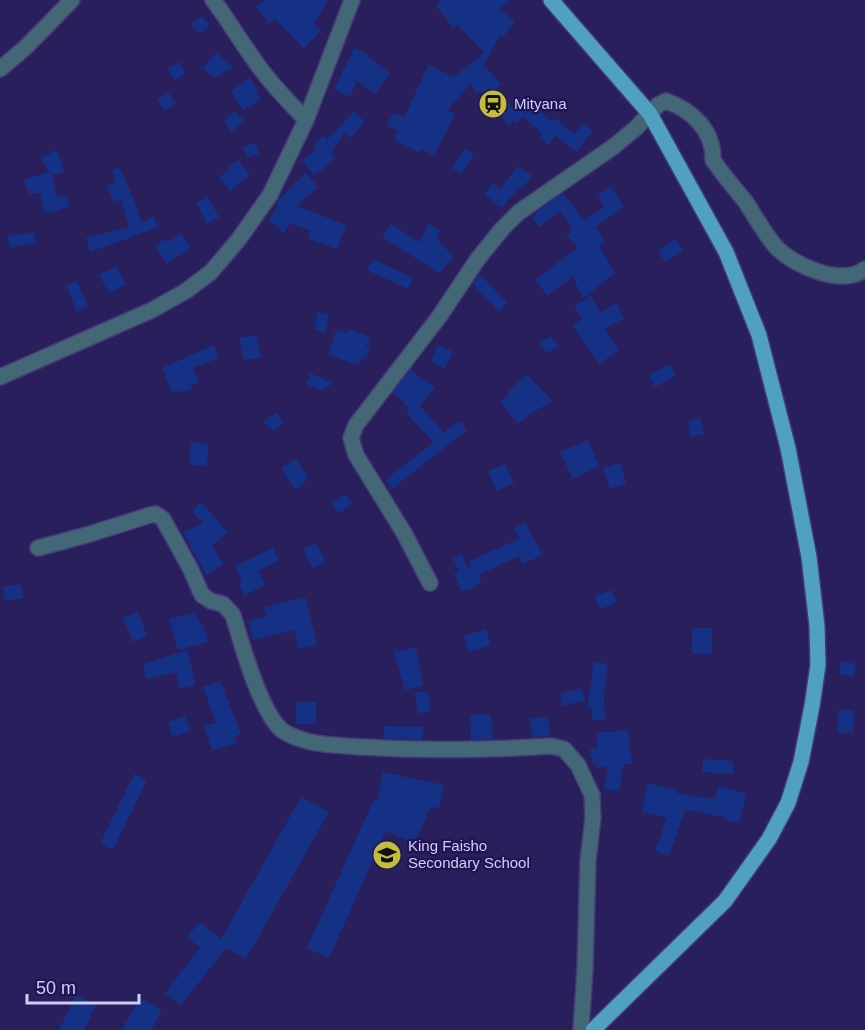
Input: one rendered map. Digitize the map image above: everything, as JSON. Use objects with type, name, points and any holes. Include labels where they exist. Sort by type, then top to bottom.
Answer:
[{"type":"main road","points":[[551,0],[650,114],[726,252],[759,335],[788,448],[809,556],[817,626],[818,665],[801,762],[788,804],[769,839],[725,901],[593,1030]]},
{"type":"street","points":[[0,69],[25,48],[72,0]]},
{"type":"street","points":[[213,0],[278,92],[306,120]]},
{"type":"street","points":[[0,377],[152,310],[186,291],[211,272],[239,239],[270,195],[306,120],[352,0]]},
{"type":"street","points":[[430,583],[404,533],[363,469],[352,446],[351,438],[356,425],[445,309],[477,260],[502,229],[519,212],[613,147],[658,105],[666,101],[694,116],[714,147],[713,160],[776,247],[786,256],[819,272],[837,276],[849,277],[865,269]]},
{"type":"street","points":[[38,548],[150,514],[156,514],[163,519],[202,595],[211,601],[224,604],[233,615],[269,716],[283,730],[305,740],[421,751],[551,746],[564,749],[578,765],[592,795],[593,818],[588,860],[581,1030]]},
{"type":"building","points":[[265,0],[328,0],[314,24],[321,31],[304,49],[275,19],[269,24],[256,6]]},
{"type":"building","points":[[440,0],[510,0],[499,9],[515,21],[503,37],[500,35],[484,65],[501,84],[497,88],[512,107],[523,96],[552,121],[555,118],[574,134],[584,123],[593,131],[576,152],[556,136],[548,145],[539,138],[542,134],[523,117],[516,123],[513,121],[509,126],[486,96],[480,91],[477,93],[470,84],[448,110],[455,115],[434,156],[421,149],[419,153],[394,139],[398,131],[387,126],[393,113],[404,117],[429,65],[454,77],[484,53],[457,24],[453,28],[436,6]]},
{"type":"building","points":[[201,16],[210,25],[200,34],[191,25]]},
{"type":"building","points":[[354,48],[370,55],[369,57],[390,73],[375,94],[357,81],[350,97],[334,90]]},
{"type":"building","points":[[216,53],[233,67],[215,78],[203,68]]},
{"type":"building","points":[[179,62],[186,74],[174,80],[167,68]]},
{"type":"building","points":[[250,78],[261,99],[243,110],[231,91]]},
{"type":"building","points":[[168,92],[176,104],[165,111],[157,99]]},
{"type":"building","points":[[235,111],[244,120],[232,132],[224,121]]},
{"type":"building","points":[[354,111],[363,120],[363,124],[350,138],[344,133],[331,153],[336,158],[314,176],[302,160],[316,149],[313,145],[323,136],[327,140]]},
{"type":"building","points":[[256,143],[259,154],[248,157],[243,147]]},
{"type":"building","points":[[465,148],[474,154],[462,174],[452,168]]},
{"type":"building","points":[[56,150],[64,172],[52,175],[57,197],[67,195],[69,206],[44,213],[40,193],[29,195],[24,180],[49,172],[41,158]]},
{"type":"building","points":[[238,160],[250,175],[230,191],[219,177]]},
{"type":"building","points":[[518,166],[532,176],[521,190],[519,187],[502,208],[484,194],[493,183],[500,189]]},
{"type":"building","points":[[119,167],[135,202],[141,223],[153,216],[159,227],[90,252],[86,238],[129,227],[121,199],[114,202],[107,186],[116,182],[112,170]]},
{"type":"building","points":[[306,173],[318,187],[297,206],[346,225],[337,249],[308,239],[311,231],[290,223],[284,234],[269,220],[279,199]]},
{"type":"building","points":[[610,186],[624,207],[595,227],[605,242],[599,246],[615,273],[582,299],[573,276],[548,296],[535,280],[578,247],[566,235],[573,229],[560,211],[539,227],[532,218],[536,215],[535,213],[563,193],[584,220],[604,207],[598,195]]},
{"type":"building","points":[[208,197],[219,217],[207,224],[196,203]]},
{"type":"building","points":[[391,224],[419,242],[429,224],[440,230],[436,238],[454,257],[439,273],[382,237]]},
{"type":"building","points":[[33,232],[36,243],[10,248],[7,236]]},
{"type":"building","points":[[181,233],[191,248],[167,264],[155,245],[166,239],[168,242]]},
{"type":"building","points":[[676,239],[683,251],[665,262],[658,250]]},
{"type":"building","points":[[373,259],[414,278],[408,289],[367,270]]},
{"type":"building","points":[[116,266],[126,284],[109,293],[99,275]]},
{"type":"building","points":[[480,274],[507,303],[499,312],[473,284]]},
{"type":"building","points":[[77,281],[88,307],[77,312],[66,285]]},
{"type":"building","points":[[591,296],[600,312],[617,303],[624,319],[604,329],[619,350],[599,364],[572,325],[582,319],[574,306]]},
{"type":"building","points":[[318,312],[329,315],[325,333],[314,330]]},
{"type":"building","points":[[349,329],[370,337],[366,347],[370,348],[366,360],[362,358],[359,366],[329,355],[336,330],[347,333]]},
{"type":"building","points":[[256,335],[261,358],[244,360],[239,338]]},
{"type":"building","points":[[551,336],[559,346],[547,353],[538,344]]},
{"type":"building","points":[[214,345],[219,358],[193,368],[199,382],[181,393],[180,390],[172,393],[162,368]]},
{"type":"building","points":[[438,345],[453,351],[445,369],[431,362]]},
{"type":"building","points":[[670,364],[676,375],[655,387],[649,375]]},
{"type":"building","points":[[411,369],[423,381],[424,378],[435,388],[420,406],[444,433],[459,421],[467,430],[392,489],[385,480],[434,442],[406,413],[410,409],[393,392]]},
{"type":"building","points":[[310,373],[333,383],[322,391],[306,384]]},
{"type":"building","points":[[527,374],[552,401],[518,424],[500,402]]},
{"type":"building","points":[[276,412],[284,422],[274,431],[263,422]]},
{"type":"building","points":[[700,418],[704,434],[691,437],[688,421]]},
{"type":"building","points":[[588,440],[599,466],[573,479],[560,452]]},
{"type":"building","points":[[191,442],[209,444],[207,466],[189,465]]},
{"type":"building","points":[[296,459],[308,477],[304,484],[295,490],[281,468]]},
{"type":"building","points":[[620,463],[626,483],[610,489],[603,468]]},
{"type":"building","points":[[505,464],[514,483],[497,491],[488,471]]},
{"type":"building","points":[[345,494],[352,504],[338,513],[331,503]]},
{"type":"building","points":[[201,502],[228,532],[212,546],[224,564],[206,575],[183,532],[203,523],[192,511]]},
{"type":"building","points":[[525,523],[543,555],[523,564],[519,556],[478,575],[482,582],[477,584],[478,586],[461,591],[454,574],[459,572],[453,558],[462,554],[468,568],[471,567],[469,561],[519,539],[514,528]]},
{"type":"building","points":[[316,543],[326,562],[313,568],[303,549]]},
{"type":"building","points":[[273,548],[279,560],[258,571],[265,585],[244,596],[238,583],[242,581],[235,566]]},
{"type":"building","points":[[21,584],[23,598],[5,601],[3,587]]},
{"type":"building","points":[[612,590],[617,603],[600,609],[595,596]]},
{"type":"building","points":[[305,597],[317,644],[299,649],[294,630],[253,640],[248,621],[267,616],[264,607]]},
{"type":"building","points":[[138,612],[147,636],[133,642],[123,617]]},
{"type":"building","points":[[196,612],[200,624],[203,623],[208,642],[178,650],[169,619]]},
{"type":"building","points":[[692,628],[712,628],[712,654],[692,654]]},
{"type":"building","points":[[486,629],[491,645],[468,652],[464,636]]},
{"type":"building","points":[[416,647],[423,686],[405,690],[394,652]]},
{"type":"building","points":[[187,650],[196,685],[180,689],[176,672],[147,679],[143,664]]},
{"type":"building","points":[[841,661],[856,664],[854,676],[839,674]]},
{"type":"building","points":[[594,662],[608,664],[604,696],[605,720],[592,720],[591,707],[587,708]]},
{"type":"building","points":[[220,681],[241,734],[235,736],[237,743],[212,751],[204,726],[216,723],[203,687]]},
{"type":"building","points":[[581,688],[586,700],[563,706],[560,694]]},
{"type":"building","points":[[428,691],[430,712],[417,713],[415,693]]},
{"type":"building","points":[[296,702],[316,702],[316,724],[296,724]]},
{"type":"building","points":[[838,710],[854,710],[853,733],[838,733]]},
{"type":"building","points":[[491,714],[493,739],[471,740],[470,715]]},
{"type":"building","points":[[185,716],[190,731],[173,737],[168,722]]},
{"type":"building","points":[[547,716],[551,736],[533,737],[529,719]]},
{"type":"building","points":[[384,726],[424,727],[422,740],[383,738]]},
{"type":"building","points":[[628,730],[632,764],[623,765],[619,791],[604,789],[608,767],[596,768],[596,763],[592,763],[590,749],[598,748],[596,733]]},
{"type":"building","points":[[703,759],[733,761],[733,774],[702,772]]},
{"type":"building","points":[[383,772],[444,785],[439,808],[431,807],[414,843],[386,831],[329,958],[307,948],[374,799],[377,801]]},
{"type":"building","points":[[134,774],[147,780],[113,850],[100,844]]},
{"type":"building","points":[[648,783],[677,790],[676,793],[715,799],[718,786],[747,794],[739,823],[723,819],[724,817],[685,810],[669,856],[655,851],[667,818],[642,812]]},
{"type":"building","points":[[301,797],[329,812],[246,959],[226,948],[181,1005],[165,993],[200,948],[187,937],[200,922],[221,939]]},
{"type":"building","points":[[76,995],[96,1005],[84,1030],[59,1030]]},
{"type":"building","points":[[140,998],[162,1011],[151,1030],[122,1030]]},
{"type":"place","name":"Mityana","points":[[493,104]]},
{"type":"place","name":"King Faisho Secondary School","points":[[387,855]]}]
